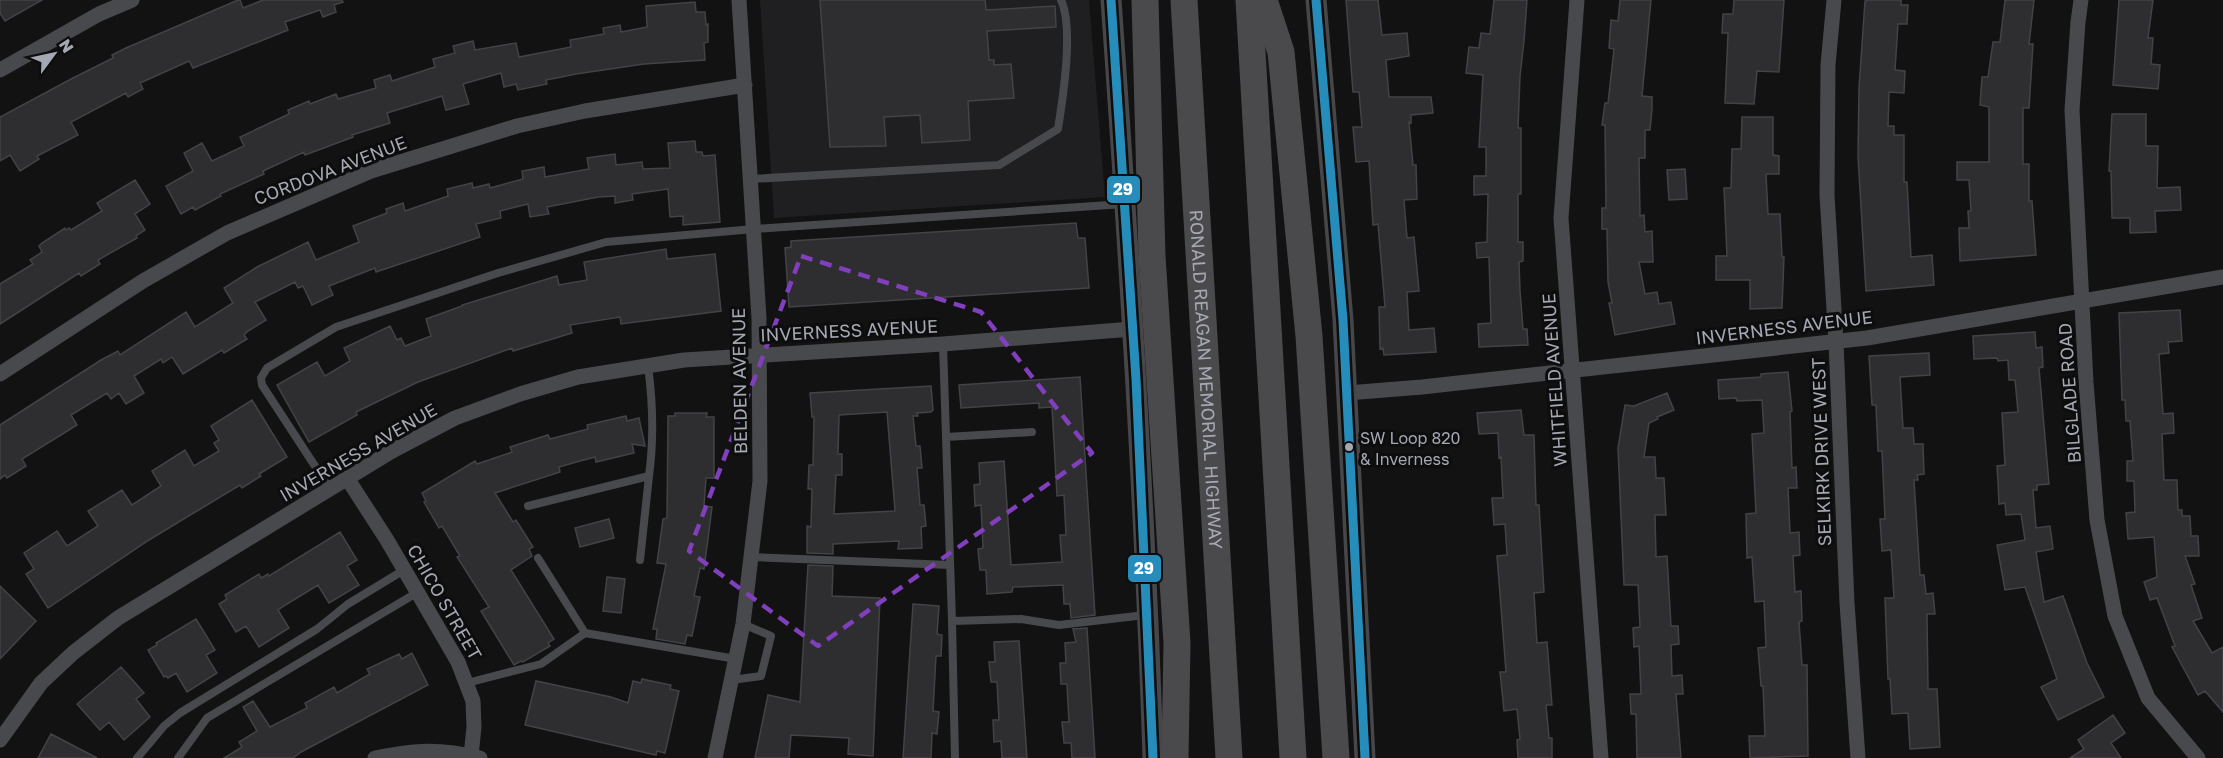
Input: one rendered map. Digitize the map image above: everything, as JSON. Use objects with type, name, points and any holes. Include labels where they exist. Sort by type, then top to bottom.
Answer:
[{"type":"highway","points":[[1145,0],[1152,256],[1177,643],[1175,758]]},
{"type":"highway","name":"RONALD REAGAN MEMORIAL HIGHWAY","points":[[1184,0],[1230,758]]},
{"type":"highway","points":[[1250,0],[1293,758]]},
{"type":"highway","points":[[1264,0],[1281,52],[1309,336],[1336,758]]},
{"type":"main road","points":[[1111,0],[1148,615],[1153,758]]},
{"type":"main road","points":[[1316,0],[1343,320],[1365,758]]},
{"type":"street","points":[[0,70],[99,14],[132,0]]},
{"type":"street","name":"BELDEN AVENUE","points":[[715,758],[743,624],[760,481],[760,354],[739,0]]},
{"type":"street","name":"WHITFIELD AVENUE","points":[[1577,0],[1572,41],[1561,218],[1601,758]]},
{"type":"street","name":"SELKIRK DRIVE WEST","points":[[1834,0],[1828,65],[1827,195],[1847,603],[1858,758]]},
{"type":"street","name":"BILGLADE ROAD","points":[[2081,0],[2072,110],[2086,382],[2097,520],[2115,616],[2148,698],[2198,758]]},
{"type":"street","name":"CORDOVA AVENUE","points":[[0,374],[143,281],[227,233],[371,171],[528,124],[585,111],[745,85]]},
{"type":"street","name":"INVERNESS AVENUE","points":[[1347,393],[1867,338],[2223,277]]},
{"type":"street","name":"INVERNESS AVENUE","points":[[0,740],[41,683],[73,653],[118,618],[392,451],[455,418],[520,394],[578,377],[684,360],[944,344],[1132,329]]},
{"type":"street","name":"CHICO STREET","points":[[347,478],[418,592],[458,662],[472,701],[475,757]]},
{"type":"street","points":[[375,758],[411,751],[444,750],[475,757]]},
{"type":"lane","points":[[751,179],[999,165],[1058,129],[1065,82],[1066,11],[1061,0]]},
{"type":"lane","points":[[330,489],[262,385],[261,378],[267,368],[336,327],[530,264],[606,242],[754,229],[1125,204]]},
{"type":"lane","points":[[944,344],[955,758]]},
{"type":"lane","points":[[640,560],[653,426],[648,366]]},
{"type":"lane","points":[[946,436],[1032,432]]},
{"type":"lane","points":[[528,506],[649,476]]},
{"type":"lane","points":[[750,557],[950,565]]},
{"type":"lane","points":[[538,558],[585,633]]},
{"type":"lane","points":[[137,758],[164,726],[180,713],[317,629],[348,604],[404,570]]},
{"type":"lane","points":[[178,758],[207,718],[418,592]]},
{"type":"lane","points":[[952,621],[1021,619],[1059,625],[1148,615]]},
{"type":"lane","points":[[732,680],[761,676],[771,636],[743,624]]},
{"type":"lane","points":[[467,683],[541,664],[585,633],[736,659]]},
{"type":"highlighted area","points":[[801,256],[981,312],[1092,453],[818,646],[689,551]]},
{"type":"shaded area","points":[[760,0],[1089,0],[1105,197],[774,218]]},
{"type":"building","points":[[0,0],[42,0],[5,21],[0,13]]},
{"type":"building","points":[[238,0],[243,8],[263,0],[342,0],[343,2],[334,5],[336,12],[323,17],[320,10],[285,22],[288,30],[193,68],[189,61],[140,83],[143,89],[128,97],[126,93],[71,122],[78,135],[37,156],[39,159],[20,171],[10,155],[0,161],[0,117],[113,58],[112,55],[126,48]]},
{"type":"building","points":[[820,0],[985,0],[986,10],[1055,6],[1056,27],[987,31],[989,60],[994,60],[994,65],[1011,64],[1014,98],[968,101],[970,140],[922,143],[920,115],[884,117],[886,146],[830,147]]},
{"type":"building","points":[[1346,0],[1378,0],[1382,35],[1407,33],[1409,56],[1386,60],[1389,97],[1431,97],[1433,113],[1411,115],[1411,123],[1409,122],[1413,165],[1416,165],[1417,199],[1404,200],[1407,238],[1414,237],[1419,291],[1407,292],[1409,330],[1434,328],[1436,352],[1384,355],[1383,348],[1380,349],[1379,307],[1385,307],[1378,224],[1373,225],[1369,161],[1356,162],[1353,127],[1362,127],[1359,92],[1353,92]]},
{"type":"building","points":[[1494,0],[1527,0],[1518,128],[1521,128],[1521,194],[1518,194],[1518,242],[1523,242],[1523,261],[1519,262],[1520,291],[1523,329],[1527,329],[1528,345],[1479,347],[1478,324],[1491,323],[1489,257],[1477,258],[1476,243],[1487,242],[1488,194],[1474,195],[1474,176],[1486,176],[1486,147],[1479,147],[1483,75],[1466,73],[1469,47],[1479,48],[1481,33],[1490,34]]},
{"type":"building","points":[[1620,0],[1651,0],[1642,96],[1652,97],[1652,109],[1650,130],[1645,130],[1645,158],[1639,158],[1640,216],[1644,215],[1645,232],[1652,231],[1653,262],[1639,262],[1645,294],[1657,292],[1659,304],[1671,302],[1675,324],[1615,335],[1609,303],[1612,303],[1608,282],[1607,229],[1602,229],[1602,208],[1606,208],[1605,125],[1602,125],[1605,103],[1608,103],[1614,49],[1609,48],[1611,20],[1618,21]]},
{"type":"building","points":[[1734,0],[1784,0],[1779,72],[1757,71],[1754,104],[1725,103],[1728,33],[1722,33],[1723,14],[1733,14]]},
{"type":"building","points":[[1901,0],[1901,5],[1908,5],[1907,24],[1898,24],[1895,70],[1905,71],[1904,93],[1889,92],[1888,126],[1894,126],[1894,135],[1904,135],[1904,182],[1907,182],[1911,257],[1932,255],[1934,285],[1866,291],[1858,156],[1859,88],[1865,1]]},
{"type":"building","points":[[2005,0],[2034,0],[2029,44],[2033,44],[2029,108],[2023,108],[2023,164],[2029,164],[2029,201],[2032,201],[2036,255],[1960,261],[1959,228],[1969,228],[1968,211],[1971,211],[1969,180],[1957,180],[1957,162],[1989,162],[1989,107],[1980,105],[1982,77],[1988,77],[1993,42],[2000,42]]},
{"type":"building","points":[[2119,0],[2153,0],[2148,38],[2153,38],[2151,64],[2160,65],[2158,89],[2113,85]]},
{"type":"building","points":[[695,2],[696,12],[705,12],[706,25],[708,24],[708,42],[704,43],[705,60],[644,64],[576,74],[546,80],[547,84],[518,90],[516,84],[504,87],[501,73],[463,84],[469,104],[446,110],[442,96],[387,113],[390,123],[352,135],[353,137],[305,155],[304,152],[263,171],[264,174],[220,194],[221,196],[195,210],[193,207],[181,214],[166,186],[193,171],[184,153],[202,143],[212,161],[244,146],[240,137],[289,114],[288,110],[309,101],[310,104],[336,94],[338,99],[376,88],[374,80],[390,75],[392,81],[435,67],[433,59],[455,53],[453,46],[473,41],[475,50],[516,43],[519,57],[571,47],[570,40],[604,34],[603,28],[620,25],[621,32],[647,27],[646,6]]},
{"type":"building","points":[[2112,114],[2146,114],[2146,146],[2158,146],[2157,188],[2180,187],[2181,210],[2155,211],[2156,232],[2130,233],[2130,218],[2112,218],[2111,171],[2109,171]]},
{"type":"building","points":[[1742,117],[1773,117],[1773,155],[1779,156],[1779,174],[1766,174],[1768,214],[1780,214],[1782,257],[1784,257],[1782,308],[1750,309],[1750,280],[1716,280],[1716,256],[1727,256],[1724,188],[1731,188],[1732,149],[1741,149]]},
{"type":"building","points":[[695,141],[696,152],[702,152],[703,156],[715,155],[720,222],[683,225],[683,216],[670,217],[668,189],[632,194],[633,200],[615,203],[615,196],[547,207],[549,214],[530,217],[528,204],[500,211],[501,218],[476,224],[480,237],[376,272],[375,268],[329,286],[333,295],[312,305],[303,286],[298,288],[295,282],[255,302],[266,320],[244,335],[247,339],[224,353],[222,350],[183,374],[172,357],[163,363],[161,359],[134,376],[144,393],[126,404],[119,393],[111,399],[107,393],[71,415],[77,425],[22,459],[26,466],[7,478],[5,475],[0,479],[0,425],[101,360],[118,351],[120,355],[186,312],[195,327],[233,303],[224,288],[257,267],[308,242],[316,260],[359,242],[353,226],[387,213],[386,209],[403,203],[405,211],[448,196],[447,189],[472,183],[473,188],[489,184],[490,188],[523,179],[522,171],[544,167],[545,177],[589,169],[587,158],[615,154],[616,165],[642,162],[643,169],[670,168],[668,143]]},
{"type":"building","points":[[1685,169],[1687,199],[1669,200],[1667,170]]},
{"type":"building","points":[[135,180],[150,204],[135,214],[145,230],[136,236],[137,238],[98,260],[100,264],[81,276],[79,273],[0,324],[0,284],[33,264],[30,260],[42,252],[39,246],[42,243],[65,228],[71,230],[102,211],[97,203]]},
{"type":"building","points":[[1076,223],[1078,238],[1085,238],[1089,288],[789,307],[785,248],[791,247],[791,241]]},
{"type":"building","points":[[666,249],[667,259],[715,254],[721,311],[621,324],[620,317],[570,325],[572,333],[513,351],[512,348],[418,382],[356,412],[357,415],[309,442],[277,385],[317,362],[325,376],[350,361],[344,348],[390,326],[397,340],[401,338],[405,346],[431,336],[426,319],[462,305],[557,276],[559,285],[587,280],[584,262]]},
{"type":"building","points":[[2180,310],[2182,341],[2168,342],[2169,353],[2159,354],[2163,414],[2173,413],[2174,433],[2162,434],[2164,480],[2177,480],[2178,510],[2182,510],[2182,516],[2190,516],[2191,536],[2198,536],[2199,556],[2185,556],[2195,584],[2191,585],[2202,618],[2193,621],[2212,653],[2223,647],[2223,712],[2205,691],[2198,695],[2172,647],[2175,646],[2157,598],[2150,600],[2144,582],[2157,577],[2154,537],[2128,539],[2126,513],[2135,512],[2134,481],[2127,481],[2127,461],[2133,461],[2130,421],[2126,421],[2125,400],[2122,400],[2119,313]]},
{"type":"building","points":[[2035,332],[2036,348],[2042,347],[2043,367],[2039,368],[2049,484],[2037,485],[2037,490],[2033,490],[2036,528],[2050,526],[2053,549],[2036,552],[2044,602],[2063,596],[2087,663],[2104,697],[2058,720],[2041,687],[2057,679],[2025,587],[2005,590],[1997,545],[2025,540],[2021,514],[2006,515],[2005,503],[1999,504],[1997,466],[2005,465],[2002,413],[2018,412],[2015,380],[2009,380],[2008,360],[1974,359],[1973,336]]},
{"type":"building","points":[[1929,353],[1930,375],[1900,377],[1903,428],[1913,428],[1914,444],[1923,444],[1924,474],[1917,475],[1918,480],[1914,480],[1920,575],[1924,575],[1926,594],[1933,593],[1935,614],[1927,614],[1928,689],[1937,689],[1940,747],[1910,749],[1908,713],[1892,714],[1890,679],[1888,679],[1885,598],[1894,598],[1891,550],[1882,551],[1880,519],[1885,519],[1882,451],[1878,451],[1876,405],[1872,405],[1869,356]]},
{"type":"building","points":[[1788,372],[1792,411],[1790,412],[1792,468],[1796,467],[1797,488],[1788,488],[1790,533],[1799,532],[1800,555],[1793,556],[1795,592],[1801,591],[1802,621],[1799,622],[1802,665],[1807,665],[1808,756],[1750,758],[1749,736],[1765,736],[1763,686],[1761,686],[1758,648],[1766,647],[1764,601],[1755,602],[1752,557],[1747,558],[1746,514],[1756,513],[1752,434],[1764,433],[1762,400],[1719,399],[1718,380],[1761,377],[1761,374]]},
{"type":"building","points":[[1080,377],[1095,615],[1071,618],[1070,604],[1064,604],[1063,585],[1013,587],[1012,592],[987,594],[986,570],[980,570],[978,549],[983,548],[981,505],[975,506],[974,485],[980,484],[979,463],[1004,461],[1011,565],[1062,562],[1060,535],[1066,535],[1064,495],[1057,496],[1052,407],[1039,408],[1039,403],[961,408],[959,385]]},
{"type":"building","points":[[931,386],[933,410],[913,416],[916,446],[920,446],[922,468],[917,468],[920,505],[924,505],[926,526],[921,527],[922,548],[898,549],[899,541],[833,544],[833,554],[807,553],[807,526],[811,527],[812,489],[808,489],[809,465],[813,465],[814,417],[812,417],[810,393]],"holes":[[[887,412],[895,511],[834,514],[836,475],[842,475],[842,454],[838,454],[839,415]]]},
{"type":"building","points":[[1667,393],[1674,410],[1649,423],[1644,457],[1655,457],[1656,478],[1664,478],[1666,515],[1655,515],[1656,557],[1667,556],[1671,626],[1678,626],[1679,644],[1671,645],[1672,676],[1682,675],[1683,694],[1676,694],[1681,758],[1637,758],[1636,714],[1631,714],[1630,694],[1641,694],[1639,646],[1634,647],[1633,628],[1640,627],[1638,585],[1624,585],[1618,448],[1625,405],[1634,406]]},
{"type":"building","points":[[252,400],[287,457],[259,474],[261,476],[242,488],[240,485],[149,540],[48,608],[26,574],[34,569],[24,553],[57,531],[67,546],[98,526],[88,511],[122,490],[132,505],[161,486],[152,471],[185,450],[194,466],[219,451],[214,443],[219,440],[211,426]]},
{"type":"building","points":[[1521,410],[1524,435],[1534,435],[1536,505],[1539,505],[1544,592],[1534,593],[1537,643],[1547,642],[1552,705],[1546,705],[1549,738],[1552,738],[1552,758],[1518,758],[1517,740],[1520,739],[1517,709],[1504,711],[1500,672],[1506,672],[1497,556],[1507,555],[1505,524],[1494,525],[1492,498],[1503,498],[1501,457],[1499,458],[1498,433],[1479,434],[1477,413]]},
{"type":"building","points":[[675,413],[707,413],[706,417],[714,417],[714,478],[706,478],[704,506],[712,507],[709,531],[704,569],[700,568],[694,596],[700,597],[692,636],[687,635],[685,644],[656,639],[657,629],[653,629],[666,564],[657,563],[663,519],[667,518],[668,416],[675,416]]},
{"type":"building","points":[[626,416],[627,421],[639,418],[645,446],[632,444],[634,453],[596,462],[595,457],[559,467],[560,472],[495,493],[513,522],[516,520],[533,547],[529,549],[532,556],[511,570],[554,639],[548,643],[550,646],[514,665],[481,611],[489,607],[457,557],[460,556],[442,526],[439,528],[424,502],[426,501],[422,493],[475,461],[477,464],[512,452],[510,447],[548,435],[550,439],[588,429],[587,425]]},
{"type":"building","points":[[609,519],[614,538],[580,547],[575,528]]},
{"type":"building","points":[[340,532],[357,560],[347,566],[359,585],[329,603],[318,585],[287,604],[278,610],[289,628],[259,647],[246,626],[236,632],[219,604],[227,599],[225,595],[259,574],[261,578],[268,574],[269,576]]},
{"type":"building","points":[[808,565],[833,566],[832,596],[880,598],[873,756],[848,754],[849,738],[791,735],[789,758],[755,758],[768,695],[800,702]]},
{"type":"building","points":[[607,577],[625,579],[621,613],[603,611]]},
{"type":"building","points":[[0,586],[36,621],[0,659]]},
{"type":"building","points":[[913,604],[939,606],[937,634],[942,635],[941,656],[936,656],[933,711],[939,712],[937,734],[932,733],[931,758],[903,758]]},
{"type":"building","points":[[196,619],[215,650],[206,655],[217,673],[187,692],[176,673],[168,678],[164,677],[148,650]]},
{"type":"building","points":[[1087,628],[1095,758],[1072,758],[1071,743],[1064,743],[1062,722],[1069,722],[1067,684],[1061,684],[1060,663],[1066,663],[1065,643],[1076,642],[1073,629]]},
{"type":"building","points":[[1019,641],[1027,758],[1002,758],[1001,741],[994,742],[993,720],[999,720],[997,682],[991,682],[989,662],[995,662],[994,642]]},
{"type":"building","points":[[412,653],[428,685],[293,758],[224,758],[242,747],[239,742],[257,731],[243,707],[253,701],[270,727],[307,708],[305,703],[334,687],[337,693],[370,674],[367,669],[399,654],[402,659]]},
{"type":"building","points":[[121,667],[144,693],[136,699],[150,717],[124,740],[109,722],[100,730],[77,704]]},
{"type":"building","points":[[642,679],[671,685],[670,689],[679,691],[665,753],[657,751],[656,755],[525,725],[536,681],[611,697],[628,703],[633,681],[641,683]]},
{"type":"building","points":[[2113,715],[2125,733],[2111,743],[2121,758],[2070,758],[2084,749],[2078,740]]},
{"type":"building","points":[[51,734],[97,758],[38,758]]},
{"type":"transit line","name":"29","points":[[1111,0],[1136,379],[1153,758]]},
{"type":"transit line","name":"29","points":[[1316,0],[1343,320],[1365,758]]},
{"type":"place","name":"SW Loop 820 & Inverness","points":[[1349,447]]}]
